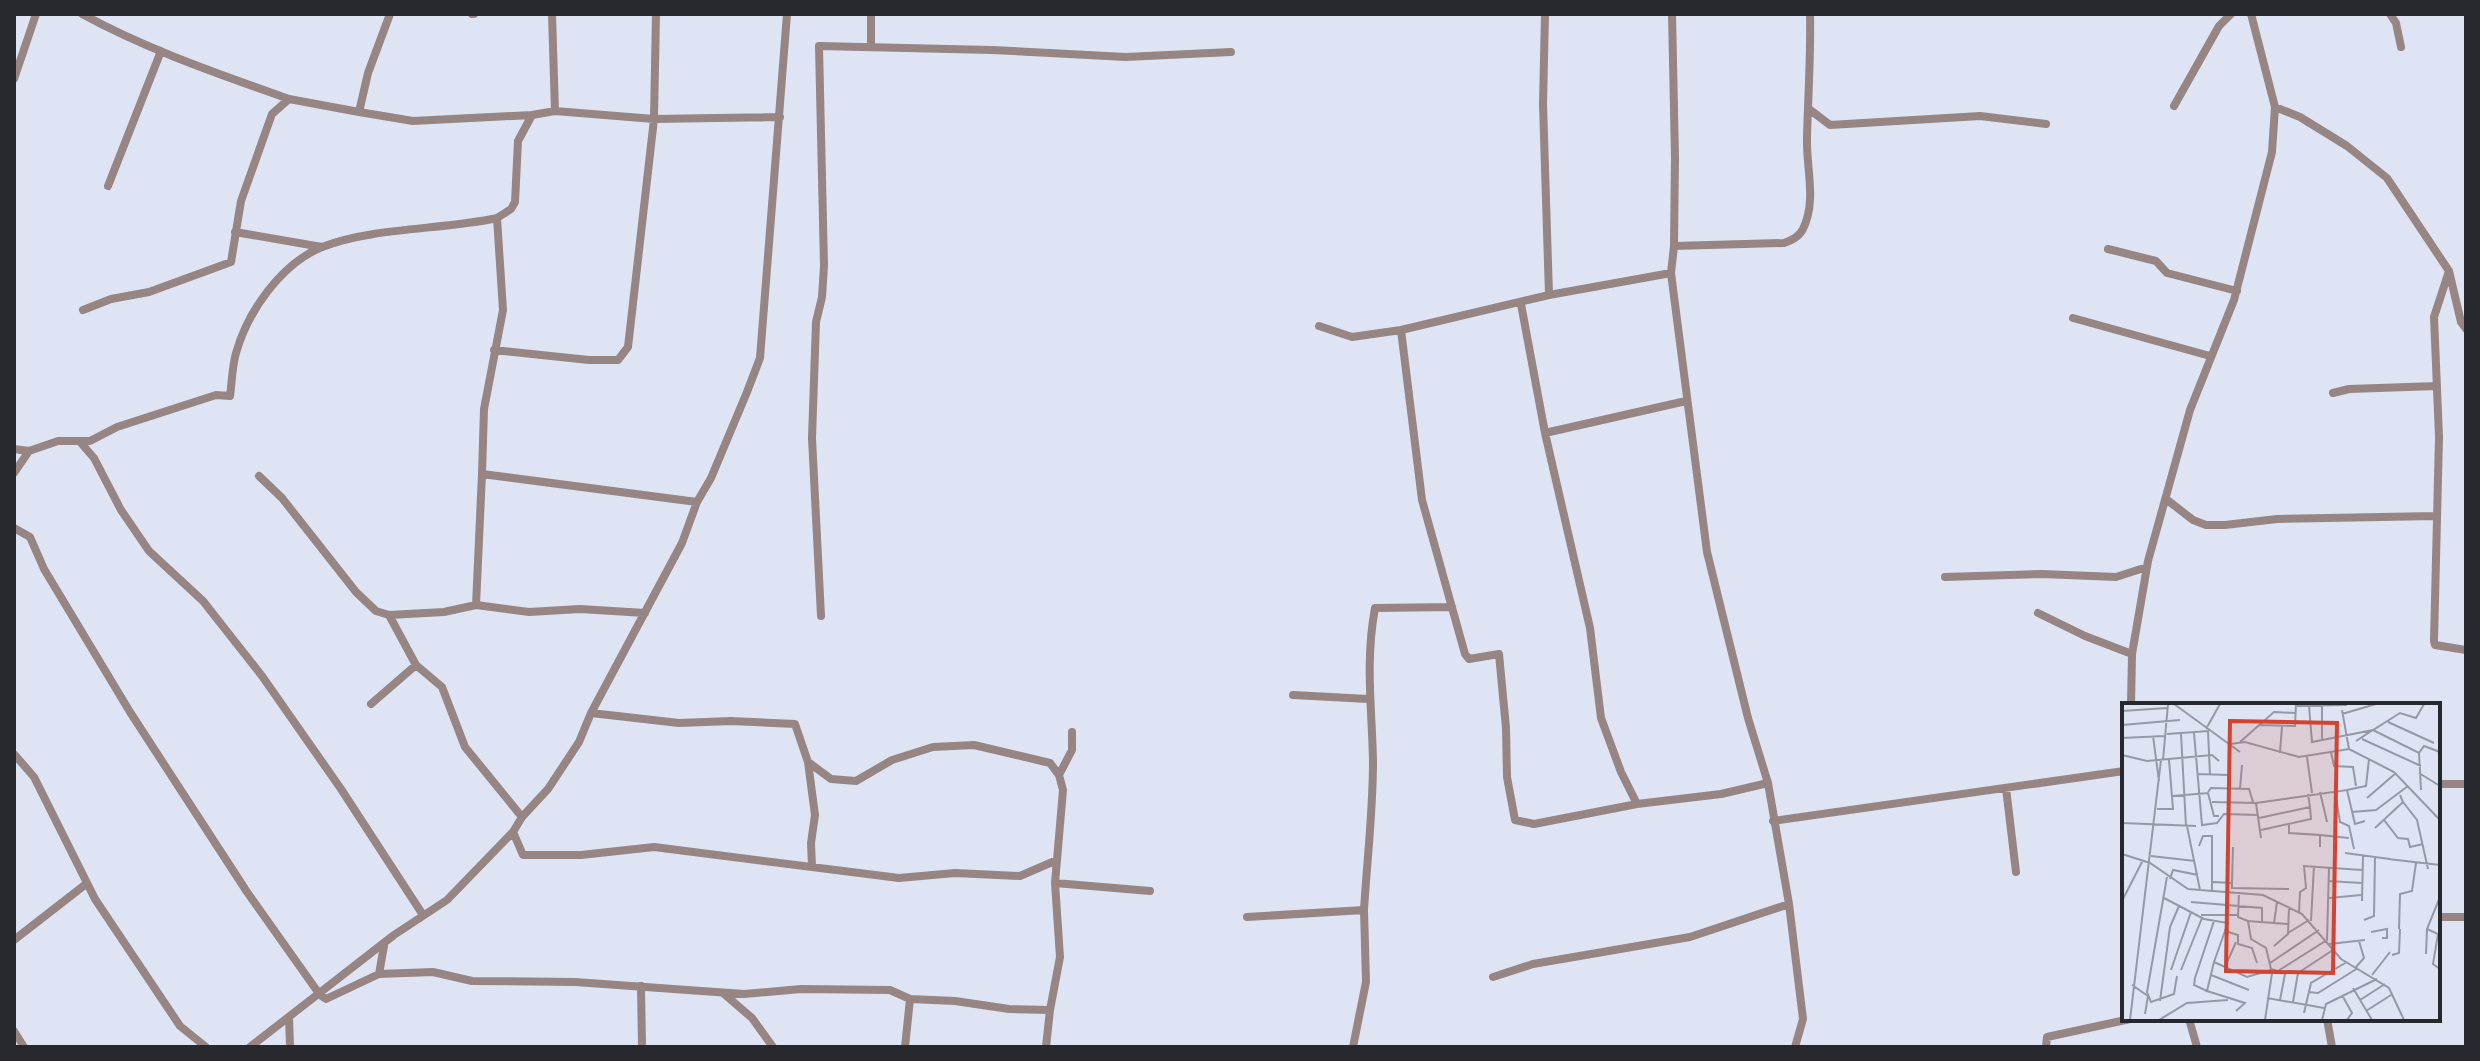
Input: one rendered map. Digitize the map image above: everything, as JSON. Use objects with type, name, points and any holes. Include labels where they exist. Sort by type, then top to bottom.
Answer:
[{"type":"street","points":[[14,79],[36,14]]},
{"type":"street","points":[[82,14],[161,51],[289,99],[413,121],[555,111],[654,119],[780,117]]},
{"type":"street","points":[[359,112],[368,73],[390,14]]},
{"type":"street","points":[[552,14],[555,111]]},
{"type":"street","points":[[494,350],[618,360],[628,347],[654,119],[656,14]]},
{"type":"street","points":[[250,1047],[447,900],[513,832],[522,817],[548,789],[579,742],[591,713],[682,543],[760,358],[787,14]]},
{"type":"street","points":[[871,14],[871,46]]},
{"type":"street","points":[[1545,14],[1543,104],[1549,295]]},
{"type":"street","points":[[1672,14],[1674,246],[1671,273],[1686,401],[1707,552],[1748,718],[1768,783],[1789,904],[1803,1019],[1795,1047]]},
{"type":"street","points":[[1674,246],[1784,243],[1797,237],[1803,229],[1811,204],[1807,140],[1810,14]]},
{"type":"street","points":[[2174,106],[2219,26],[2231,14]]},
{"type":"street","points":[[2131,703],[2132,654],[2147,567],[2190,410],[2237,291],[2272,152],[2275,107],[2251,14]]},
{"type":"street","points":[[2390,14],[2396,23],[2401,47]]},
{"type":"street","points":[[821,616],[812,438],[816,322],[822,297],[824,266],[819,46],[1126,57],[1231,52]]},
{"type":"street","points":[[108,186],[161,51]]},
{"type":"street","points":[[83,310],[111,299],[149,292],[231,262],[241,201],[272,114],[274,94]]},
{"type":"street","points":[[272,114],[289,99]]},
{"type":"street","points":[[2275,107],[2300,117],[2334,137],[2387,178],[2449,271],[2461,322],[2466,329]]},
{"type":"street","points":[[1809,109],[1830,125],[1980,116],[2046,124]]},
{"type":"street","points":[[14,473],[29,451],[42,444],[58,441],[81,443],[117,427],[216,395],[230,396],[236,353],[255,309],[271,287],[300,260],[323,247],[402,231],[497,218],[511,209],[515,202],[518,141],[532,115]]},
{"type":"street","points":[[476,605],[484,409],[503,310],[497,218]]},
{"type":"street","points":[[235,232],[323,247]]},
{"type":"street","points":[[2108,249],[2156,261],[2167,273],[2237,291]]},
{"type":"street","points":[[2449,271],[2434,317],[2439,437],[2434,641],[2435,645],[2466,650]]},
{"type":"street","points":[[1319,326],[1352,337],[1401,330],[1549,295],[1671,273]]},
{"type":"street","points":[[1521,304],[1545,433],[1590,628],[1601,718],[1621,772],[1637,804]]},
{"type":"street","points":[[2073,318],[2210,356]]},
{"type":"street","points":[[1401,330],[1422,500],[1467,658],[1499,654],[1507,777],[1515,820],[1534,824],[1637,804],[1721,794],[1768,783]]},
{"type":"street","points":[[2333,393],[2349,389],[2437,386]]},
{"type":"street","points":[[1545,433],[1686,401]]},
{"type":"street","points":[[81,443],[94,458],[121,510],[149,551],[203,601],[262,676],[423,915]]},
{"type":"street","points":[[14,449],[29,451]]},
{"type":"street","points":[[482,474],[697,502]]},
{"type":"street","points":[[259,476],[282,498],[356,592],[376,611],[389,615],[444,612],[476,605],[529,612],[580,609],[645,613]]},
{"type":"street","points":[[2166,499],[2193,520],[2206,525],[2277,519],[2435,516]]},
{"type":"street","points":[[14,528],[30,537],[44,569],[130,712],[247,892],[320,995],[326,999],[379,974],[433,972],[472,981],[575,982],[744,994],[801,989],[890,990],[910,999],[1050,1010]]},
{"type":"street","points":[[1945,577],[2042,574],[2116,577],[2147,567]]},
{"type":"street","points":[[1353,1047],[1366,982],[1364,910],[1373,762],[1368,699],[1369,642],[1375,608],[1452,607]]},
{"type":"street","points":[[2038,613],[2132,654]]},
{"type":"street","points":[[389,615],[416,665],[442,687],[465,747],[522,817]]},
{"type":"street","points":[[371,704],[416,665]]},
{"type":"street","points":[[1293,695],[1368,699]]},
{"type":"street","points":[[591,713],[679,723],[731,721],[795,724],[808,762],[815,815],[812,866]]},
{"type":"street","points":[[1059,775],[1072,750],[1072,732]]},
{"type":"street","points":[[808,762],[831,779],[856,781],[892,760],[933,747],[974,745],[1050,763],[1059,775],[1063,790],[1055,883],[1060,957],[1046,1047]]},
{"type":"street","points":[[14,754],[34,777],[86,884],[180,1026],[206,1047]]},
{"type":"street","points":[[1773,821],[2122,771]]},
{"type":"street","points":[[2440,784],[2466,784]]},
{"type":"street","points":[[2006,788],[2016,872]]},
{"type":"street","points":[[513,832],[523,855],[581,855],[654,847],[899,878],[955,873],[1020,876],[1057,860]]},
{"type":"street","points":[[1055,883],[1150,891]]},
{"type":"street","points":[[14,940],[86,884]]},
{"type":"street","points":[[1493,977],[1533,964],[1690,937],[1789,904]]},
{"type":"street","points":[[1247,917],[1364,910]]},
{"type":"street","points":[[2440,917],[2466,917]]},
{"type":"street","points":[[379,974],[384,945]]},
{"type":"street","points":[[641,986],[642,1047]]},
{"type":"street","points":[[722,992],[752,1018],[773,1047]]},
{"type":"street","points":[[905,1047],[910,999]]},
{"type":"street","points":[[289,1017],[290,1047]]},
{"type":"street","points":[[2046,1047],[2047,1037],[2122,1021]]},
{"type":"street","points":[[2190,1021],[2197,1047]]},
{"type":"street","points":[[2327,1021],[2332,1047]]},
{"type":"street","points":[[14,1031],[24,1047]]}]
